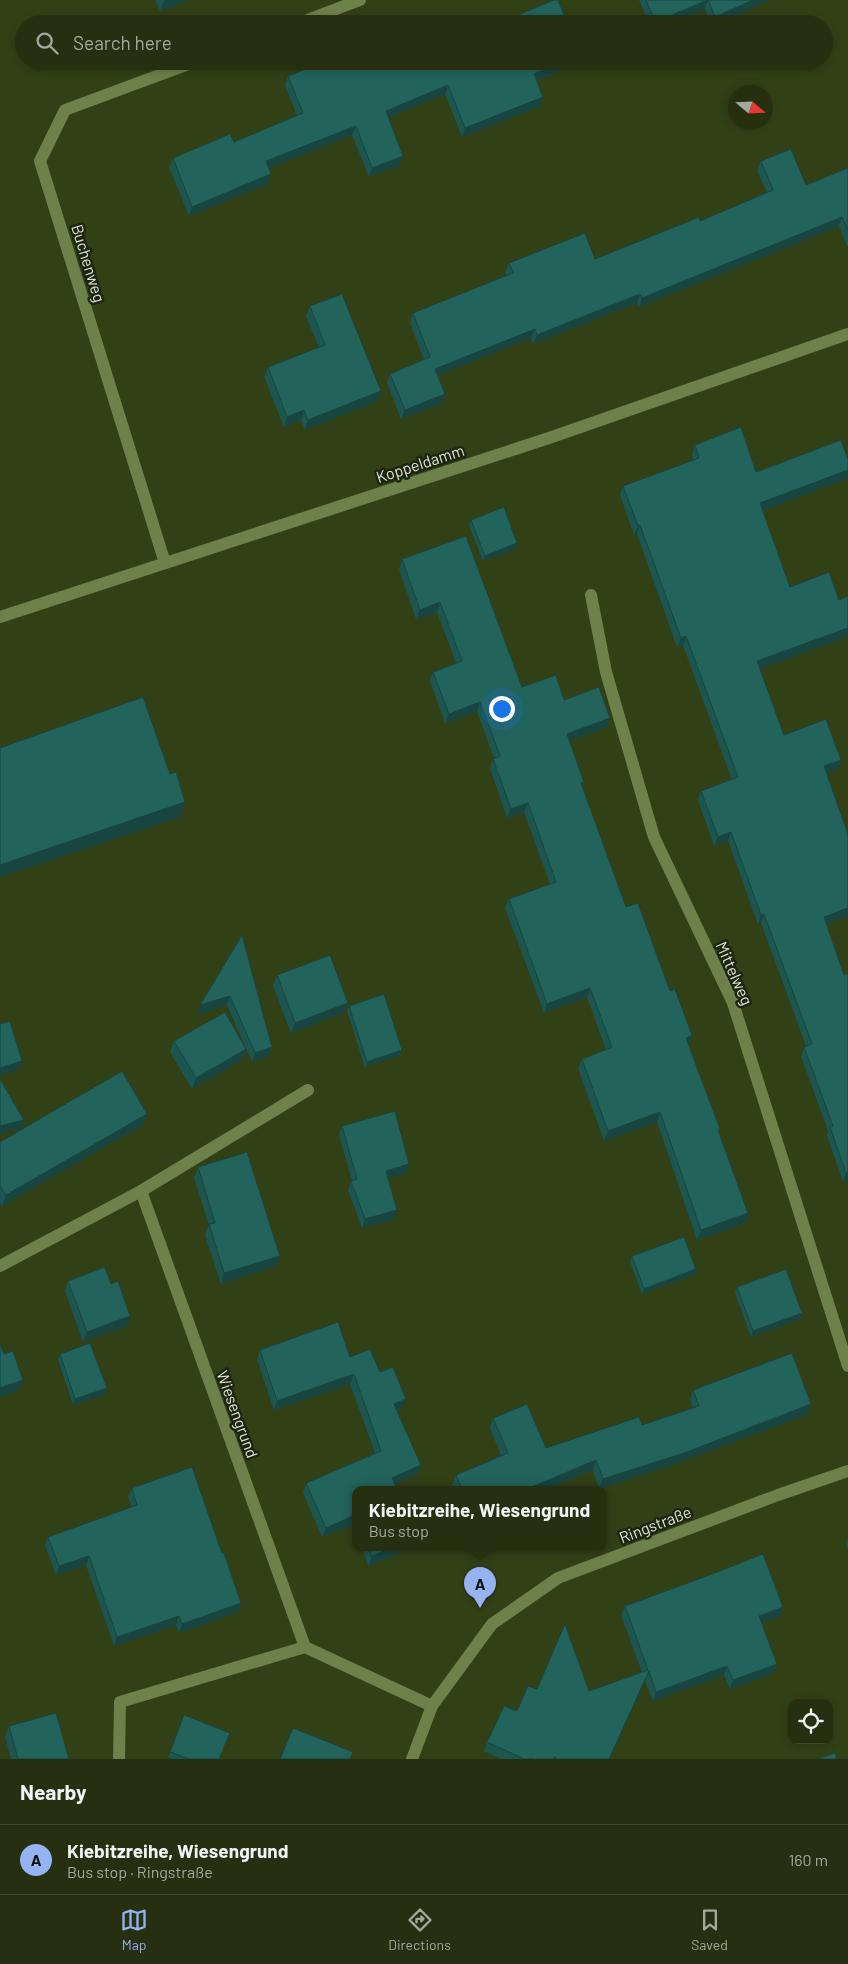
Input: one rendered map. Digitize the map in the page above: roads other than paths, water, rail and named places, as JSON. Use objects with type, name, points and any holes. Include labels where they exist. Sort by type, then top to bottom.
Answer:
[{"type":"street","points":[[321,15],[360,0]]},
{"type":"street","name":"Buchenweg","points":[[164,563],[40,161],[66,110],[173,70]]},
{"type":"street","name":"Koppeldamm","points":[[0,618],[549,438],[848,334]]},
{"type":"street","name":"Mittelweg","points":[[591,595],[606,672],[654,837],[733,1003],[848,1366]]},
{"type":"street","points":[[0,1266],[141,1191],[308,1090]]},
{"type":"street","name":"Wiesengrund","points":[[141,1191],[305,1647]]},
{"type":"street","name":"Ringstraße","points":[[412,1759],[432,1706],[492,1624],[558,1578],[778,1495],[848,1471]]},
{"type":"street","points":[[119,1759],[120,1702],[305,1647],[432,1706]]},
{"type":"place","name":"Kiebitzreihe, Wiesengrund","points":[[480,1608]]}]
